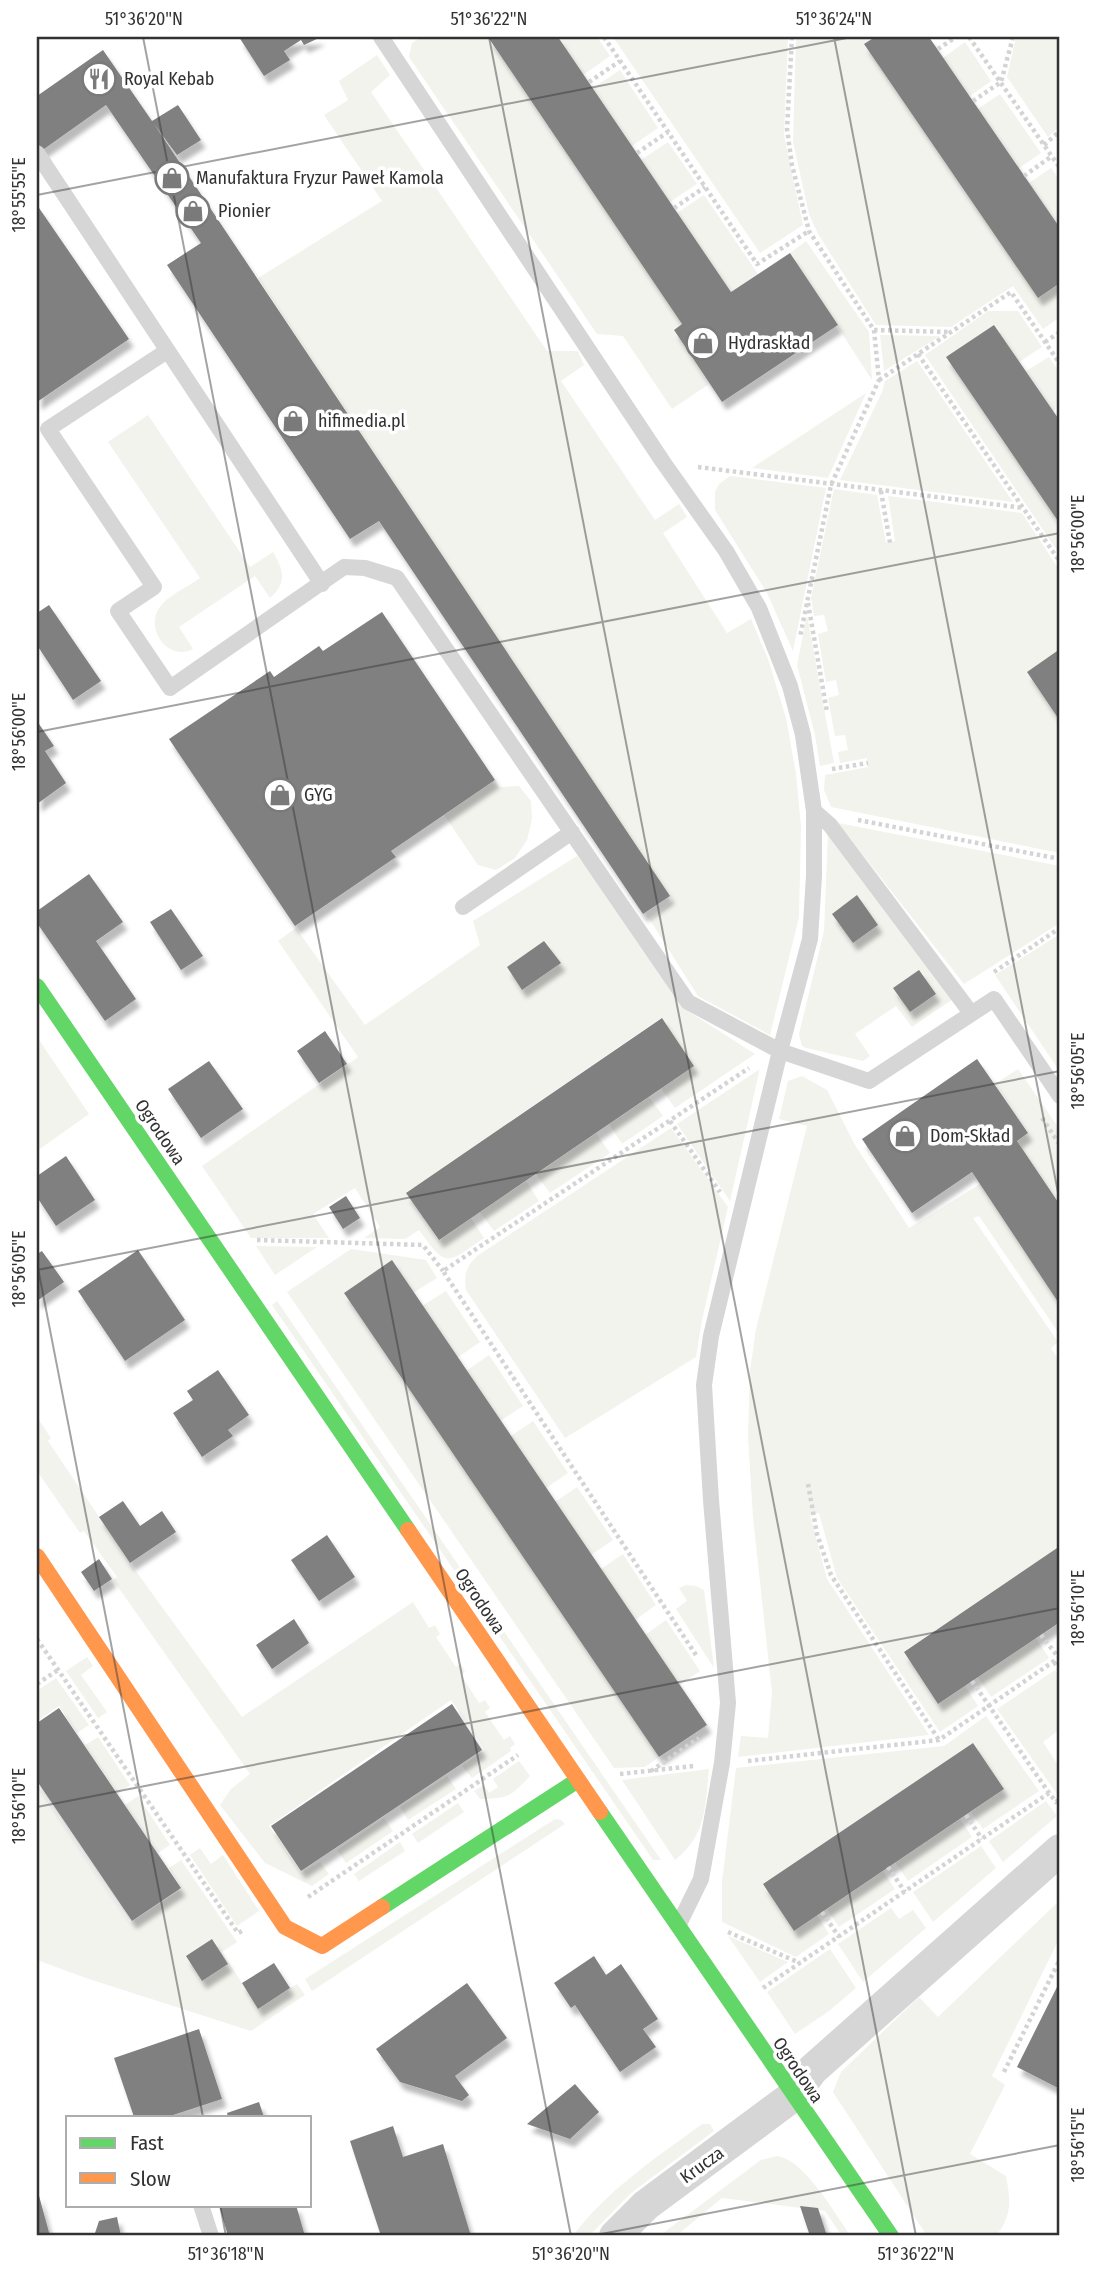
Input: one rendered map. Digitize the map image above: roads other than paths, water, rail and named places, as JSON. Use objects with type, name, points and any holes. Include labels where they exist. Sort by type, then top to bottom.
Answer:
[{"type":"street","name":"Ogrodowa","points":[[37,986],[891,2236]]},
{"type":"street","points":[[37,1556],[285,1927],[322,1946],[578,1780]]},
{"type":"street","name":"Krucza","points":[[615,2236],[646,2204],[793,2096],[812,2070],[1060,1850]]},
{"type":"lane","points":[[381,37],[663,462],[726,551],[759,608],[790,686],[803,735],[814,811],[810,939],[711,1336],[704,1385],[728,1703],[722,1763],[701,1879],[678,1926]]},
{"type":"lane","points":[[37,153],[322,584]]},
{"type":"lane","points":[[167,351],[43,426],[154,587],[118,611],[170,688],[344,567],[365,568],[397,578],[688,1002],[780,1051],[869,1081],[994,999],[1060,1096]]},
{"type":"lane","points":[[814,811],[830,824],[971,1013]]},
{"type":"lane","points":[[463,907],[572,832]]},
{"type":"lane","points":[[201,2206],[211,2236]]},
{"type":"place","name":"Royal Kebab","points":[[99,79]]},
{"type":"place","name":"Manufaktura Fryzur Paweł Kamola","points":[[172,178]]},
{"type":"place","name":"Pionier","points":[[193,211]]},
{"type":"place","name":"Hydraskład","points":[[703,343]]},
{"type":"place","name":"hifimedia.pl","points":[[293,421]]},
{"type":"place","name":"GYG","points":[[280,795]]},
{"type":"place","name":"Dom-Skład","points":[[905,1136]]}]
